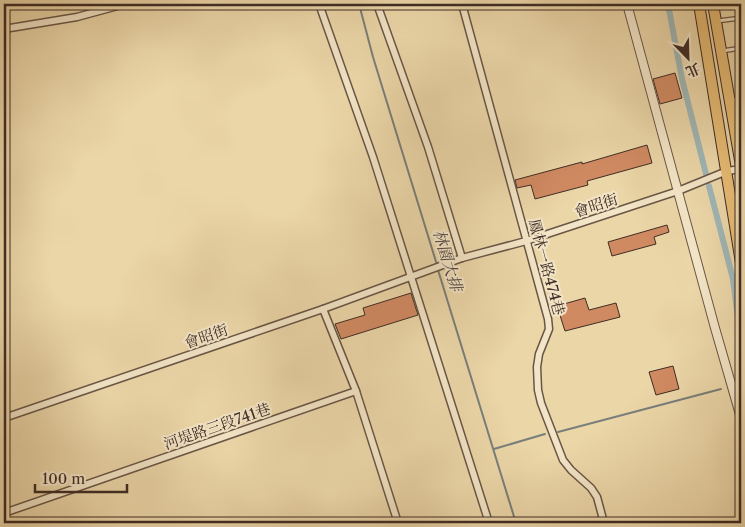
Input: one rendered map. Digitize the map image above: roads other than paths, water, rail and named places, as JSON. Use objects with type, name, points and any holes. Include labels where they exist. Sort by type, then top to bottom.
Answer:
[{"type":"main road","points":[[699,4],[741,263]]},
{"type":"main road","points":[[713,4],[741,167]]},
{"type":"street","points":[[4,29],[77,17],[125,4]]},
{"type":"street","points":[[319,4],[413,275],[489,523]]},
{"type":"street","points":[[377,4],[428,147],[460,259]]},
{"type":"street","name":"鳳林一路474巷","points":[[462,4],[548,319],[549,328],[539,354],[537,367],[538,390],[541,403],[563,460],[591,488],[597,498],[604,523]]},
{"type":"street","points":[[627,4],[741,418]]},
{"type":"street","name":"會昭街","points":[[4,418],[323,309],[413,275],[460,259],[526,241],[678,191],[741,167]]},
{"type":"street","points":[[323,309],[356,391],[398,523]]},
{"type":"street","name":"河堤路三段741巷","points":[[4,513],[356,391]]},
{"type":"lane","points":[[716,21],[741,18]]},
{"type":"lane","points":[[722,52],[741,48]]},
{"type":"lane","points":[[730,101],[741,99]]},
{"type":"waterway","name":"林園大排","points":[[359,4],[373,57],[437,265]]},
{"type":"waterway","points":[[668,4],[682,79],[706,174]]},
{"type":"waterway","points":[[709,186],[733,279],[741,341]]},
{"type":"waterway","name":"林園大排","points":[[438,270],[516,523]]},
{"type":"waterway","points":[[558,432],[721,389]]},
{"type":"waterway","points":[[494,449],[545,434]]}]
